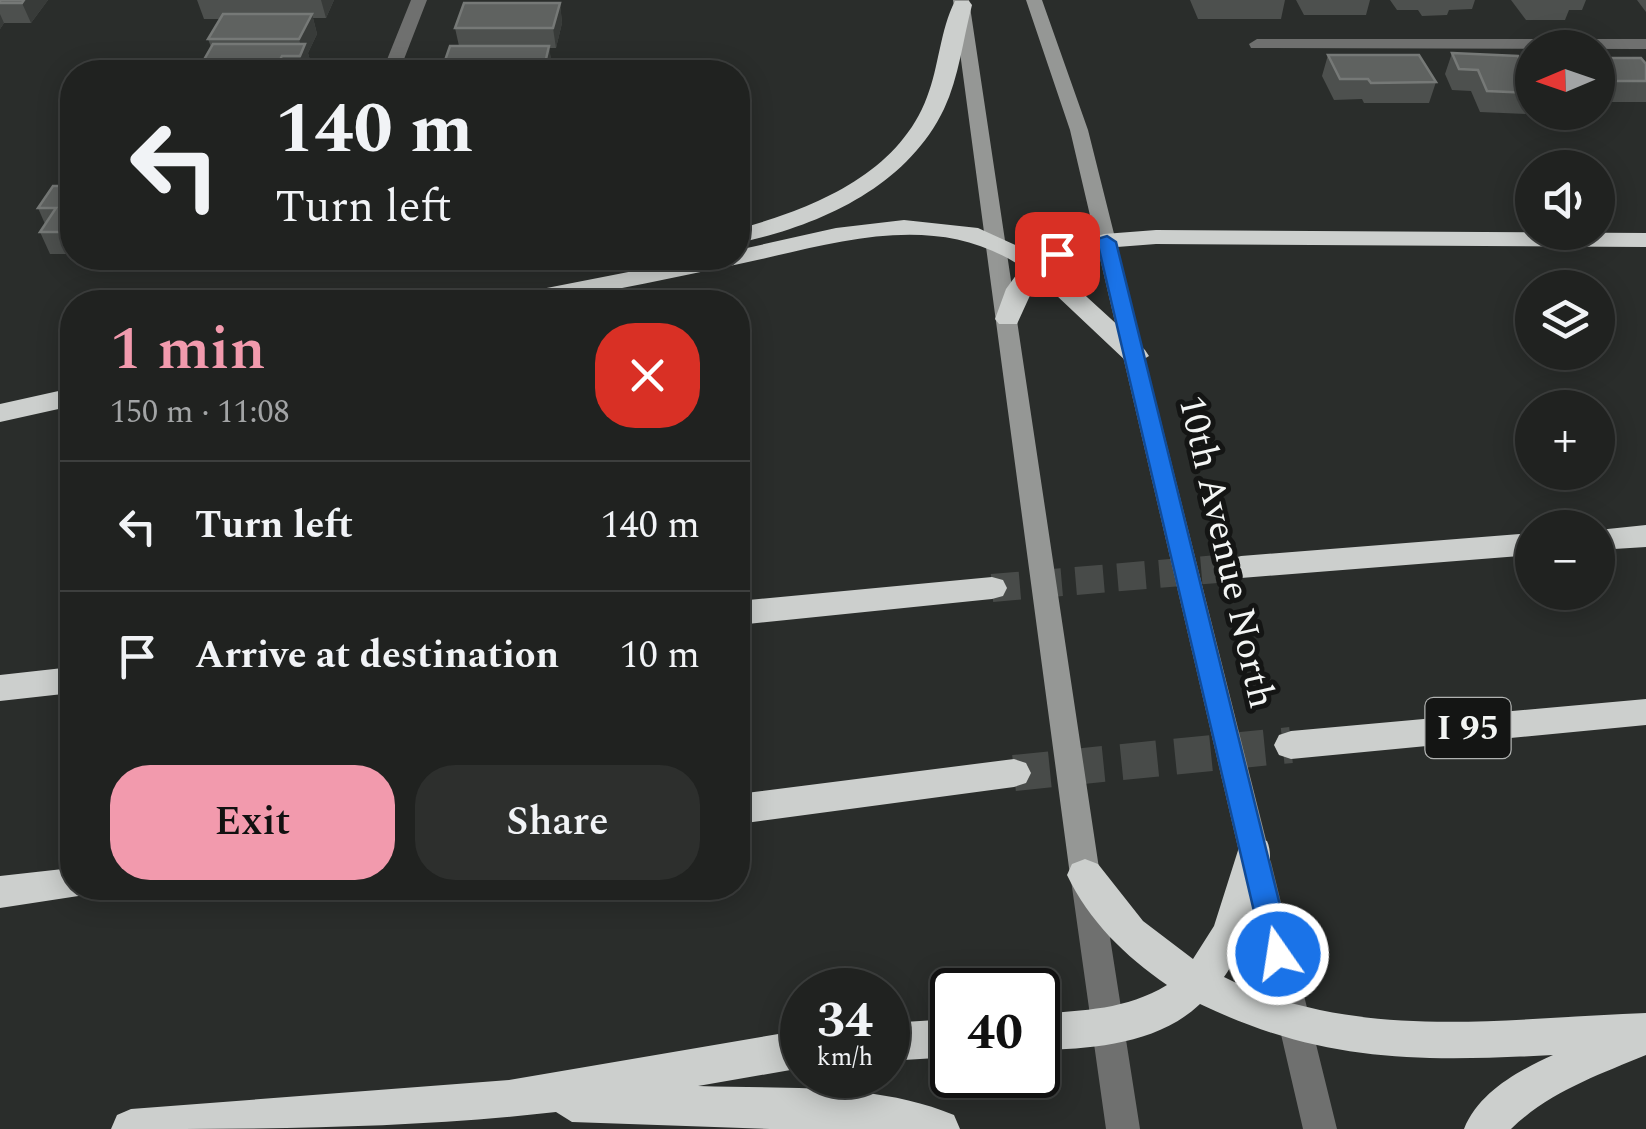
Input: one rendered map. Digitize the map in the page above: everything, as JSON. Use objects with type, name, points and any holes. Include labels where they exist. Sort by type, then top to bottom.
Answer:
[{"type":"highway","points":[[750,232],[841,198],[874,178],[904,152],[926,124],[938,98],[962,2]]},
{"type":"highway","points":[[750,254],[900,228],[939,228],[997,242],[1063,285],[1136,356]]},
{"type":"highway","points":[[1008,319],[1017,290],[1036,266],[1057,254],[1107,242],[1412,237],[1646,240]]},
{"type":"highway","points":[[537,290],[602,270]]},
{"type":"highway","points":[[574,290],[672,270]]},
{"type":"highway","points":[[0,413],[60,400]]},
{"type":"highway","points":[[1615,539],[1646,536]]},
{"type":"highway","points":[[1241,568],[1515,545]]},
{"type":"highway","points":[[750,612],[992,588]]},
{"type":"highway","points":[[0,688],[60,681]]},
{"type":"highway","name":"I 95","points":[[1290,744],[1646,712]]},
{"type":"highway","points":[[750,807],[1014,773]]},
{"type":"highway","points":[[1060,1030],[1108,1026],[1154,1014],[1198,980],[1225,948],[1242,904],[1254,852]]},
{"type":"highway","points":[[1085,875],[1140,943],[1198,980],[1294,1022],[1367,1037],[1646,1034]]},
{"type":"highway","points":[[0,892],[60,885]]},
{"type":"highway","points":[[1484,1129],[1508,1102],[1532,1087],[1646,1034]]},
{"type":"highway","points":[[132,1129],[510,1100],[780,1053]]},
{"type":"highway","points":[[510,1100],[857,1112],[940,1129]]},
{"type":"main road","name":"10th Avenue North","points":[[1034,0],[1079,130],[1254,852]]},
{"type":"main road","points":[[962,2],[1085,875]]},
{"type":"street","points":[[395,60],[419,0]]},
{"type":"street","points":[[1257,44],[1646,44]]},
{"type":"street","name":"10th Avenue North","points":[[1254,852],[1320,1129]]},
{"type":"street","points":[[1085,875],[1123,1129]]},
{"type":"building","points":[[0,0],[24,0],[0,3]]},
{"type":"building","points":[[464,3],[560,3],[553,28],[455,28]]},
{"type":"building","points":[[223,14],[312,14],[299,39],[208,39]]},
{"type":"building","points":[[213,44],[305,44],[300,56],[282,56],[280,60],[204,60]]},
{"type":"building","points":[[450,46],[549,46],[546,60],[445,60]]},
{"type":"building","points":[[1452,53],[1515,56],[1515,92],[1487,91],[1478,70],[1459,69]]},
{"type":"building","points":[[1328,55],[1419,55],[1436,82],[1371,83],[1368,79],[1340,79]]},
{"type":"building","points":[[1615,58],[1641,58],[1646,64],[1646,81],[1615,81]]},
{"type":"building","points":[[53,186],[60,186],[60,232],[40,232],[56,208],[38,208]]},
{"type":"tunnel","points":[[992,588],[1241,567]]},
{"type":"tunnel","points":[[1014,773],[1291,745]]},
{"type":"route","points":[[1057,254],[1107,242],[1278,954]]}]
